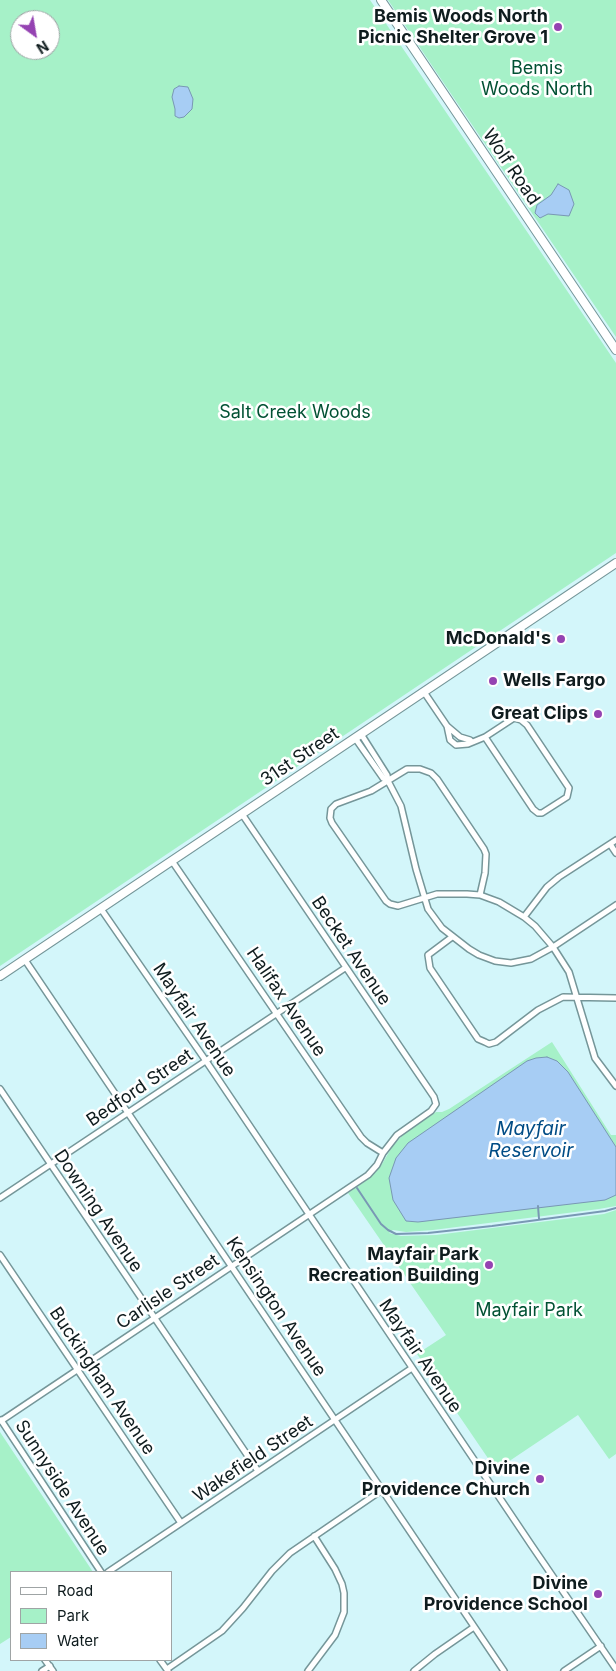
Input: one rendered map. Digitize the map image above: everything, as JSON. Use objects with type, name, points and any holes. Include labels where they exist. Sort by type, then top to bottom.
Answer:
[{"type":"main road","name":"Wolf Road","points":[[381,0],[616,350]]},
{"type":"main road","name":"31st Street","points":[[0,976],[616,562]]},
{"type":"street","points":[[424,692],[447,726],[460,737],[472,742]]},
{"type":"street","points":[[447,726],[449,737],[454,744],[462,746],[485,737],[514,718],[521,720],[527,725],[567,785],[569,791],[567,797],[546,812],[536,812],[485,737]]},
{"type":"street","points":[[358,736],[383,778],[388,781],[398,798],[406,819],[416,869],[428,909],[436,921],[452,937],[479,955],[495,961],[511,963],[532,959],[616,905]]},
{"type":"street","points":[[480,895],[485,873],[486,854],[484,849],[435,776],[426,770],[407,769],[371,791],[336,804],[330,809],[330,818],[386,901],[390,904],[398,906],[424,897],[448,893],[480,895],[499,902],[535,926],[553,947],[569,972],[595,1058],[616,1086]]},
{"type":"street","name":"Becket Avenue","points":[[242,814],[434,1097],[436,1104]]},
{"type":"street","points":[[524,917],[547,887],[559,877],[616,840]]},
{"type":"street","points":[[610,844],[616,853]]},
{"type":"street","name":"Halifax Avenue","points":[[172,861],[361,1137],[383,1153]]},
{"type":"street","name":"Mayfair Avenue","points":[[101,909],[206,1061],[616,1669]]},
{"type":"street","points":[[452,937],[428,955],[430,968],[478,1039],[489,1044],[496,1042],[538,1010],[562,998],[577,996],[616,998]]},
{"type":"street","name":"Kensington Avenue","points":[[25,960],[504,1671]]},
{"type":"street","name":"Bedford Street","points":[[0,1198],[345,968]]},
{"type":"street","name":"Downing Avenue","points":[[0,1089],[258,1472]]},
{"type":"street","name":"Carlisle Street","points":[[1,1420],[368,1175],[377,1165],[391,1142],[402,1130],[431,1111],[436,1104]]},
{"type":"street","name":"Buckingham Avenue","points":[[0,1254],[181,1523]]},
{"type":"street","name":"Wakefield Street","points":[[109,1571],[412,1368]]},
{"type":"street","name":"Sunnyside Avenue","points":[[1,1420],[100,1571]]},
{"type":"street","points":[[168,1670],[222,1632],[272,1571],[290,1554],[382,1490]]},
{"type":"street","points":[[308,1671],[335,1635],[344,1612],[342,1584],[335,1569],[314,1536]]},
{"type":"street","points":[[414,1671],[434,1654],[474,1627]]},
{"type":"street","points":[[564,1671],[601,1646]]},
{"type":"street","points":[[42,1671],[51,1669]]},
{"type":"green space","name":"Salt Creek Woods","points":[[0,0],[370,0],[616,363],[616,553],[0,966]]},
{"type":"green space","name":"Bemis Woods North","points":[[388,0],[616,0],[616,337],[441,79]]},
{"type":"green space","name":"Mayfair Park","points":[[552,1042],[611,1135],[616,1135],[616,1206],[433,1230],[406,1232],[393,1230],[389,1233],[401,1236],[436,1235],[604,1214],[616,1210],[616,1454],[609,1459],[578,1415],[496,1470],[417,1354],[446,1335],[348,1193],[376,1172],[392,1147],[404,1134],[436,1112],[449,1109]]},
{"type":"green space","points":[[0,1432],[92,1571],[10,1571],[10,1638],[0,1644]]},
{"type":"water","points":[[179,86],[188,87],[193,99],[192,109],[184,117],[179,118],[175,116],[172,97],[174,89]]},
{"type":"water","points":[[558,184],[569,190],[574,204],[569,216],[548,214],[540,218],[535,213],[537,205],[551,195]]},
{"type":"water","name":"Mayfair Reservoir","points":[[547,1057],[557,1061],[568,1072],[616,1147],[616,1195],[605,1200],[418,1222],[406,1221],[393,1200],[389,1178],[396,1158],[408,1143],[527,1061]]},
{"type":"waterway","points":[[357,1188],[381,1224],[396,1234],[428,1233],[492,1226],[616,1208]]},
{"type":"waterway","points":[[538,1206],[539,1219]]},
{"type":"place","name":"Bemis Woods North Picnic Shelter Grove 1","points":[[558,27]]},
{"type":"place","name":"McDonald's","points":[[561,639]]},
{"type":"place","name":"Wells Fargo","points":[[493,681]]},
{"type":"place","name":"Great Clips","points":[[598,714]]},
{"type":"place","name":"Mayfair Park Recreation Building","points":[[489,1265]]},
{"type":"place","name":"Divine Providence Church","points":[[540,1479]]},
{"type":"place","name":"Divine Providence School","points":[[598,1594]]}]
